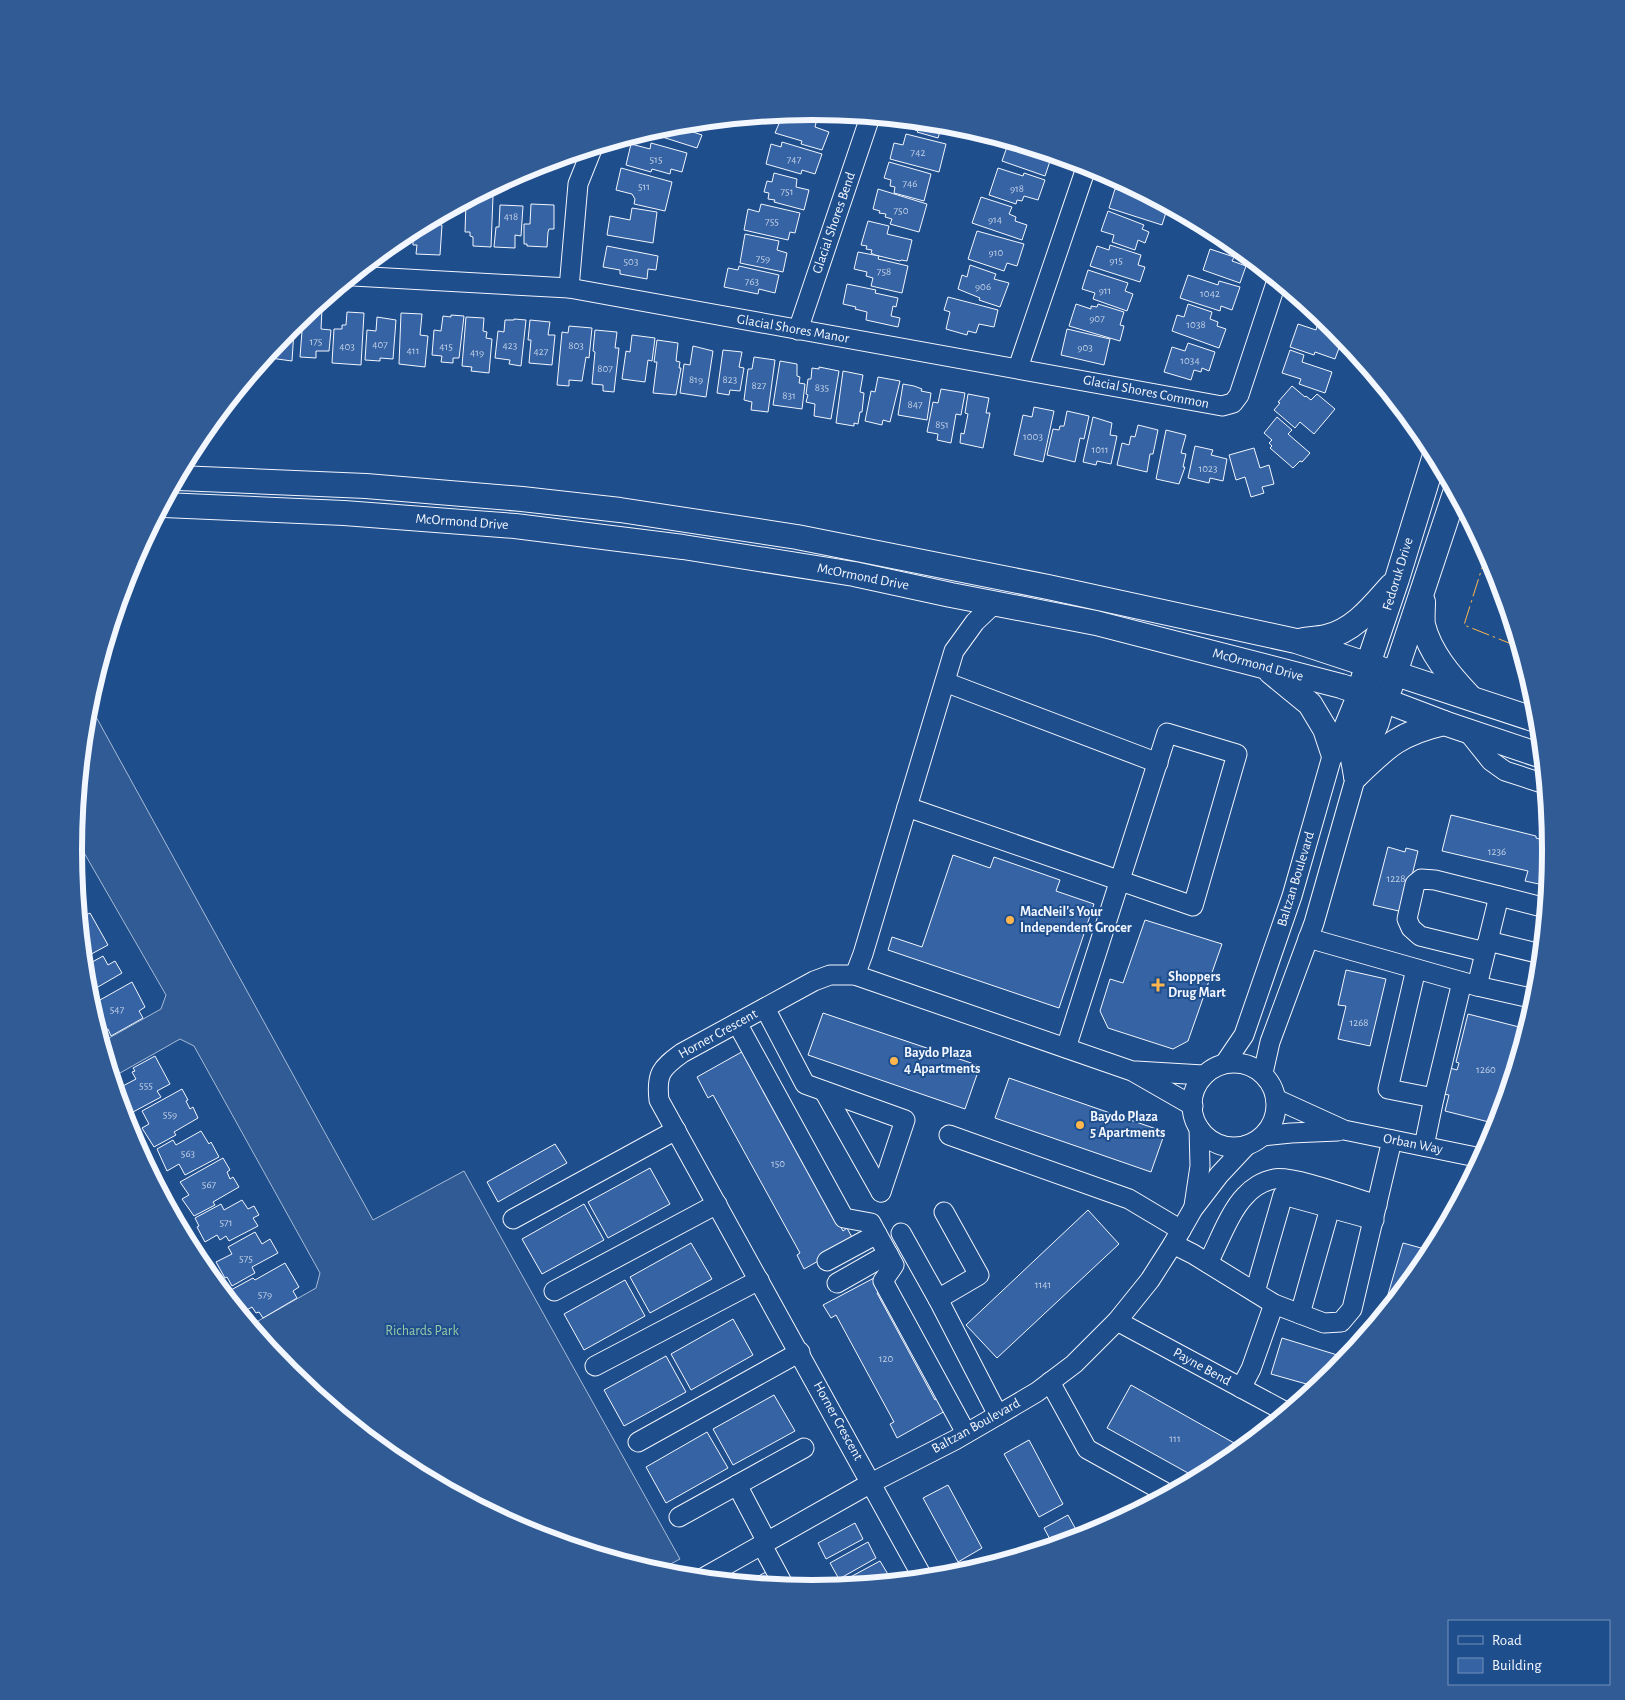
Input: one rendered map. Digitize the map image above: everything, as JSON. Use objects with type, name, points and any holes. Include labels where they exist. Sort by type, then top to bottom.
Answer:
[{"type":"main road","name":"Fedoruk Drive","points":[[1371,696],[1369,665],[1432,465]]},
{"type":"main road","name":"McOrmond Drive","points":[[184,478],[366,486],[522,499],[620,510],[797,537],[1048,587],[1296,641],[1530,717]]},
{"type":"main road","name":"Fedoruk Drive","points":[[1371,696],[1395,674],[1453,501]]},
{"type":"main road","name":"McOrmond Drive","points":[[170,504],[344,513],[515,526],[683,547],[854,574],[1096,623],[1371,696],[1536,754]]},
{"type":"main road","points":[[1296,641],[1328,636],[1353,624],[1364,615],[1397,579]]},
{"type":"main road","points":[[1422,592],[1423,625],[1428,638],[1449,674],[1470,698]]},
{"type":"main road","points":[[1266,668],[1310,704],[1325,729],[1333,753]]},
{"type":"main road","points":[[1356,776],[1351,748],[1371,696]]},
{"type":"main road","points":[[1356,776],[1385,748],[1404,736],[1420,728],[1444,723]]},
{"type":"street","name":"Glacial Shores Bend","points":[[798,330],[868,123]]},
{"type":"street","points":[[569,288],[578,184],[589,156]]},
{"type":"street","points":[[1018,368],[1084,173]]},
{"type":"street","name":"Glacial Shores Manor","points":[[361,276],[569,288],[1018,368]]},
{"type":"street","name":"Glacial Shores Common","points":[[1018,368],[1222,406],[1233,403],[1239,395],[1275,286]]},
{"type":"street","points":[[855,975],[954,652],[975,622],[995,602]]},
{"type":"street","points":[[945,682],[1158,763]]},
{"type":"street","name":"Baltzan Boulevard","points":[[1226,1063],[1248,1026],[1292,896],[1333,753],[1371,696]]},
{"type":"street","points":[[1468,731],[1491,761],[1505,771],[1539,782]]},
{"type":"street","points":[[907,807],[1121,882],[1193,906],[1238,754],[1167,733],[1121,882],[1066,1048]]},
{"type":"street","points":[[1263,1074],[1270,1042],[1308,938],[1356,776]]},
{"type":"street","points":[[1535,953],[1420,936],[1411,928],[1407,919],[1416,884],[1422,879],[1435,880],[1540,906]]},
{"type":"street","points":[[1424,1146],[1434,1098],[1470,984],[1487,947],[1499,896]]},
{"type":"street","points":[[1308,938],[1470,984],[1527,998]]},
{"type":"street","points":[[1416,969],[1388,1089],[1434,1098]]},
{"type":"street","name":"Horner Crescent","points":[[920,1572],[660,1100],[657,1082],[666,1064],[682,1053],[814,981],[830,975],[855,975],[1132,1071],[1193,1106]]},
{"type":"street","points":[[765,1008],[805,1084],[905,1120],[881,1192],[824,1091]]},
{"type":"street","points":[[737,1023],[844,1218],[871,1223],[894,1265],[883,1281],[966,1433]]},
{"type":"street","points":[[1239,1062],[1252,1066],[1263,1074],[1274,1088],[1277,1105],[1273,1122],[1255,1141],[1234,1147],[1220,1145],[1208,1138],[1199,1128],[1193,1115],[1196,1086],[1203,1075],[1213,1067],[1239,1062]]},
{"type":"street","name":"Horner Crescent","points":[[1132,1071],[1203,1075]]},
{"type":"street","name":"Orban Way","points":[[1276,1099],[1344,1130],[1475,1156]]},
{"type":"street","name":"Baltzan Boulevard","points":[[1193,1209],[1200,1166],[1199,1128]]},
{"type":"street","points":[[513,1219],[676,1130]]},
{"type":"street","name":"Orban Way","points":[[1255,1141],[1291,1133],[1344,1130]]},
{"type":"street","points":[[949,1135],[1129,1199],[1208,1263],[1274,1304],[1324,1323],[1341,1322],[1352,1309],[1392,1140]]},
{"type":"street","name":"Baltzan Boulevard","points":[[712,1573],[871,1483],[998,1415],[1037,1392],[1074,1364],[1117,1320],[1150,1280],[1193,1209],[1219,1175],[1255,1141]]},
{"type":"street","points":[[1208,1263],[1236,1208],[1244,1196],[1261,1182],[1276,1178],[1304,1183],[1376,1212]]},
{"type":"street","points":[[1255,1292],[1282,1195],[1330,1208],[1376,1212]]},
{"type":"street","points":[[554,1291],[717,1204]]},
{"type":"street","points":[[1300,1314],[1330,1208]]},
{"type":"street","points":[[938,1299],[979,1275],[944,1212]]},
{"type":"street","points":[[901,1233],[938,1299],[998,1415]]},
{"type":"street","points":[[827,1261],[877,1234]]},
{"type":"street","points":[[837,1283],[888,1254]]},
{"type":"street","points":[[595,1366],[759,1280]]},
{"type":"street","points":[[1241,1388],[1251,1369],[1274,1304]]},
{"type":"street","name":"Payne Bend","points":[[1117,1320],[1281,1409]]},
{"type":"street","points":[[638,1442],[800,1352]]},
{"type":"street","points":[[1050,1382],[1087,1449],[1162,1490]]},
{"type":"street","points":[[679,1517],[804,1448]]},
{"type":"street","points":[[738,1485],[781,1579]]},
{"type":"shaded area","name":"Richards Park","points":[[96,716],[373,1220],[464,1171],[680,1559],[668,1565],[578,1541],[490,1505],[447,1482],[407,1457],[331,1399],[296,1366],[264,1331],[256,1322],[316,1288],[320,1273],[194,1046],[180,1039],[118,1074],[107,1039],[161,1009],[166,995],[82,849],[84,802]]},
{"type":"building","points":[[812,120],[816,123],[815,127],[829,132],[822,150],[801,144],[802,141],[775,133],[780,121]]},
{"type":"building","points":[[916,127],[940,131],[938,138],[915,130]]},
{"type":"building","points":[[694,130],[693,132],[702,135],[697,148],[660,136]]},
{"type":"building","points":[[906,134],[946,144],[939,172],[890,159],[894,143],[903,145]]},
{"type":"building","points":[[782,142],[822,154],[815,174],[802,170],[801,174],[766,164],[771,144],[781,147]]},
{"type":"building","points":[[651,143],[687,153],[682,172],[671,169],[670,174],[652,169],[651,172],[626,165],[631,144],[650,149]]},
{"type":"building","points":[[1007,147],[1050,160],[1045,176],[1002,161]]},
{"type":"building","points":[[889,162],[931,174],[924,201],[894,193],[895,187],[890,186],[891,180],[884,178]]},
{"type":"building","points":[[621,168],[672,182],[665,211],[634,204],[635,199],[632,194],[616,190]]},
{"type":"building","points":[[998,168],[1023,176],[1024,173],[1045,180],[1038,200],[1024,196],[1022,201],[1017,200],[1016,204],[989,195]]},
{"type":"building","points":[[774,173],[797,179],[796,187],[809,190],[804,210],[768,199],[769,193],[764,192],[767,181],[772,182]]},
{"type":"building","points":[[878,189],[927,204],[919,232],[890,224],[892,219],[885,217],[886,214],[879,213],[880,211],[873,209]]},
{"type":"building","points":[[1115,189],[1135,195],[1166,212],[1162,225],[1109,208]]},
{"type":"building","points":[[489,196],[493,196],[491,247],[473,246],[473,237],[470,236],[470,232],[465,232],[466,208]]},
{"type":"building","points":[[981,197],[1012,207],[1009,214],[1016,217],[1015,221],[1027,225],[1022,240],[972,223]]},
{"type":"building","points":[[531,204],[554,205],[554,229],[549,229],[547,247],[527,246],[527,244],[524,244],[524,224],[530,224]]},
{"type":"building","points":[[761,204],[800,213],[795,233],[790,232],[788,240],[744,230],[748,209],[759,212]]},
{"type":"building","points":[[500,205],[523,206],[521,236],[515,235],[515,248],[494,247],[496,227],[499,227]]},
{"type":"building","points":[[632,208],[657,212],[653,243],[607,235],[610,216],[630,220]]},
{"type":"building","points":[[1108,211],[1144,225],[1142,229],[1149,232],[1145,243],[1138,240],[1135,250],[1112,242],[1114,235],[1101,231]]},
{"type":"building","points":[[868,221],[889,226],[887,234],[912,240],[907,261],[875,255],[871,253],[872,250],[866,249],[867,246],[861,245]]},
{"type":"building","points":[[437,225],[442,225],[440,255],[416,254],[417,245],[413,245],[413,240]]},
{"type":"building","points":[[977,231],[1024,244],[1017,266],[1007,263],[1004,271],[968,259]]},
{"type":"building","points":[[745,234],[779,241],[777,250],[787,253],[783,272],[740,263]]},
{"type":"building","points":[[1110,245],[1141,255],[1138,265],[1145,267],[1140,282],[1090,266],[1097,246],[1109,250]]},
{"type":"building","points":[[607,246],[658,256],[656,270],[648,269],[647,279],[620,274],[620,270],[603,267]]},
{"type":"building","points":[[1210,249],[1234,257],[1232,261],[1246,266],[1240,283],[1203,270]]},
{"type":"building","points":[[858,252],[879,256],[878,259],[908,266],[902,293],[871,286],[873,278],[866,276],[867,272],[854,269]]},
{"type":"building","points":[[970,265],[996,274],[994,279],[1009,283],[1000,307],[979,300],[980,298],[958,289],[962,275],[967,277]]},
{"type":"building","points":[[739,266],[779,275],[775,293],[759,289],[758,294],[724,287],[728,268],[738,270]]},
{"type":"building","points":[[1088,270],[1128,283],[1125,291],[1133,294],[1127,311],[1093,299],[1095,293],[1082,289]]},
{"type":"building","points":[[1188,275],[1218,285],[1219,281],[1240,287],[1232,310],[1221,306],[1220,311],[1180,298]]},
{"type":"building","points":[[847,284],[876,290],[875,293],[898,298],[896,307],[893,306],[891,316],[900,318],[898,327],[866,320],[867,312],[843,304]]},
{"type":"building","points":[[948,297],[998,310],[994,327],[979,324],[976,333],[968,331],[967,335],[946,329],[950,312],[944,310]]},
{"type":"building","points":[[1076,304],[1091,309],[1091,306],[1097,307],[1098,304],[1124,312],[1120,325],[1124,326],[1120,341],[1069,326]]},
{"type":"building","points":[[1188,304],[1212,312],[1210,319],[1218,322],[1217,326],[1226,329],[1219,348],[1172,331],[1177,315],[1184,317]]},
{"type":"building","points":[[322,310],[321,329],[331,330],[329,351],[316,351],[316,358],[300,357],[302,331],[299,331]]},
{"type":"building","points":[[347,312],[364,313],[361,365],[332,363],[334,329],[342,329],[342,325],[346,325]]},
{"type":"building","points":[[401,313],[422,314],[420,335],[428,336],[425,367],[399,364]]},
{"type":"building","points":[[451,315],[464,316],[459,358],[453,358],[453,363],[441,362],[442,356],[432,355],[434,330],[441,331],[443,316],[451,317]]},
{"type":"building","points":[[377,317],[396,320],[393,359],[380,358],[380,361],[365,360],[367,330],[376,331]]},
{"type":"building","points":[[466,317],[484,318],[483,331],[487,332],[486,338],[492,339],[489,373],[471,371],[472,367],[462,366]]},
{"type":"building","points":[[505,320],[526,320],[521,366],[509,364],[510,360],[495,358],[498,331],[504,332]]},
{"type":"building","points":[[530,320],[550,322],[548,335],[555,335],[552,365],[529,363],[531,340],[528,340]]},
{"type":"building","points":[[1298,324],[1316,330],[1317,326],[1323,328],[1340,346],[1335,359],[1315,352],[1314,355],[1290,347]]},
{"type":"building","points":[[569,326],[592,328],[589,358],[586,357],[582,381],[569,380],[569,386],[557,385],[562,332],[568,333]]},
{"type":"building","points":[[1067,329],[1110,339],[1104,365],[1061,355]]},
{"type":"building","points":[[595,330],[617,332],[615,348],[619,348],[614,392],[603,391],[603,385],[592,384]]},
{"type":"building","points":[[632,335],[655,338],[652,361],[648,360],[645,382],[622,379],[626,351],[630,352]]},
{"type":"building","points":[[294,337],[292,361],[274,358]]},
{"type":"building","points":[[657,340],[678,343],[676,361],[680,362],[679,368],[681,368],[676,395],[653,393],[657,362],[654,362]]},
{"type":"building","points":[[1188,343],[1215,352],[1209,371],[1202,368],[1201,372],[1194,370],[1191,380],[1164,372],[1172,347],[1185,351]]},
{"type":"building","points":[[693,346],[713,351],[706,397],[680,393],[684,364],[690,365]]},
{"type":"building","points":[[723,350],[742,352],[739,367],[744,368],[740,391],[730,390],[729,395],[717,393]]},
{"type":"building","points":[[1290,350],[1304,355],[1302,362],[1332,372],[1325,393],[1299,384],[1301,379],[1282,373]]},
{"type":"building","points":[[754,357],[775,360],[768,412],[751,410],[752,402],[744,400],[748,369],[752,369]]},
{"type":"building","points":[[780,361],[797,364],[797,376],[800,377],[799,383],[805,384],[802,409],[773,405]]},
{"type":"building","points":[[819,367],[839,371],[831,419],[814,416],[815,404],[806,402],[808,379],[811,379],[812,368],[819,369]]},
{"type":"building","points":[[843,371],[863,375],[860,392],[864,393],[862,412],[860,412],[858,424],[854,423],[854,426],[836,423]]},
{"type":"building","points":[[878,377],[900,381],[890,422],[883,420],[882,425],[865,421],[871,391],[875,392]]},
{"type":"building","points":[[903,384],[931,393],[927,420],[898,415]]},
{"type":"building","points":[[1292,386],[1311,400],[1317,394],[1335,409],[1314,434],[1300,422],[1295,428],[1274,410],[1280,403],[1278,402]]},
{"type":"building","points":[[941,389],[965,393],[961,415],[956,414],[951,443],[937,440],[938,434],[927,432],[933,402],[938,403]]},
{"type":"building","points":[[968,394],[989,398],[986,413],[990,413],[983,448],[960,443],[961,433],[964,434],[968,414],[965,413]]},
{"type":"building","points":[[1034,407],[1054,411],[1043,462],[1014,455],[1023,415],[1032,417]]},
{"type":"building","points":[[1067,411],[1089,416],[1084,439],[1080,438],[1075,462],[1047,455],[1053,429],[1059,430],[1060,426],[1064,426]]},
{"type":"building","points":[[1093,417],[1112,423],[1110,435],[1117,436],[1111,464],[1097,461],[1096,465],[1083,462]]},
{"type":"building","points":[[1277,417],[1292,430],[1288,434],[1310,453],[1293,468],[1270,448],[1272,446],[1269,443],[1272,440],[1264,433]]},
{"type":"building","points":[[1138,425],[1158,430],[1153,454],[1150,454],[1147,472],[1117,465],[1122,443],[1129,445],[1131,436],[1135,437]]},
{"type":"building","points":[[1166,430],[1186,435],[1181,453],[1186,454],[1183,467],[1185,467],[1179,484],[1156,479]]},
{"type":"building","points":[[1195,446],[1213,450],[1211,455],[1227,459],[1223,481],[1210,478],[1209,483],[1188,478]]},
{"type":"building","points":[[1254,448],[1260,468],[1269,465],[1274,484],[1262,487],[1264,493],[1251,497],[1245,477],[1236,480],[1229,455]]},
{"type":"building","points":[[1451,815],[1536,836],[1536,838],[1542,840],[1541,885],[1525,881],[1528,871],[1442,851]]},
{"type":"building","points":[[1388,847],[1405,852],[1406,848],[1418,851],[1403,912],[1373,905]]},
{"type":"building","name":"MacNeil's Your Independent Grocer","points":[[953,855],[990,868],[994,857],[1060,880],[1056,891],[1094,904],[1059,1008],[888,950],[892,937],[922,947]]},
{"type":"building","points":[[90,913],[108,945],[91,954],[89,945],[86,915]]},
{"type":"building","name":"Shoppers Drug Mart","points":[[1145,920],[1222,944],[1188,1041],[1173,1049],[1108,1028],[1100,1011],[1110,979],[1123,983]]},
{"type":"building","points":[[103,956],[108,965],[115,961],[122,973],[96,988],[92,962]]},
{"type":"building","points":[[1346,970],[1386,979],[1370,1046],[1338,1039],[1346,1006],[1338,1005]]},
{"type":"building","points":[[132,982],[145,1007],[139,1011],[143,1018],[111,1036],[108,1029],[105,1030],[99,1001]]},
{"type":"building","name":"Baydo Plaza 4 Apartments","points":[[823,1013],[980,1066],[965,1109],[808,1055]]},
{"type":"building","points":[[1468,1014],[1520,1027],[1504,1085],[1490,1122],[1445,1111],[1449,1095],[1444,1094],[1450,1068],[1457,1070],[1459,1063],[1456,1062]]},
{"type":"building","points":[[747,1049],[750,1064],[843,1231],[847,1228],[854,1241],[804,1269],[797,1255],[800,1253],[713,1095],[708,1098],[697,1077]]},
{"type":"building","points":[[155,1056],[170,1084],[157,1091],[161,1097],[133,1112],[122,1087],[136,1079],[132,1072],[135,1071],[133,1068]]},
{"type":"building","name":"Baydo Plaza 5 Apartments","points":[[1009,1078],[1165,1132],[1151,1172],[995,1118]]},
{"type":"building","points":[[182,1089],[190,1109],[193,1107],[198,1118],[174,1132],[176,1135],[154,1147],[142,1128],[149,1124],[142,1111]]},
{"type":"building","points":[[201,1131],[209,1144],[211,1142],[219,1157],[185,1175],[179,1164],[167,1171],[157,1149],[173,1140],[176,1145]]},
{"type":"building","points":[[555,1144],[567,1163],[498,1202],[487,1182]]},
{"type":"building","points":[[223,1158],[230,1170],[227,1172],[230,1179],[233,1177],[239,1187],[213,1202],[215,1205],[194,1216],[182,1199],[189,1195],[180,1182]]},
{"type":"building","points":[[650,1168],[670,1204],[608,1238],[588,1202]]},
{"type":"building","points":[[242,1200],[248,1209],[254,1206],[259,1215],[253,1218],[258,1226],[229,1241],[226,1236],[220,1240],[217,1235],[205,1242],[197,1227],[199,1226],[195,1218],[221,1204],[224,1210]]},
{"type":"building","points":[[584,1204],[604,1240],[542,1274],[522,1239]]},
{"type":"building","points":[[1088,1210],[1119,1244],[997,1358],[966,1325]]},
{"type":"building","points":[[255,1232],[262,1244],[270,1239],[278,1253],[252,1267],[255,1273],[232,1286],[216,1262],[232,1254],[228,1247]]},
{"type":"building","points":[[691,1243],[712,1279],[650,1313],[630,1277]]},
{"type":"building","points":[[1403,1243],[1424,1249],[1392,1294],[1386,1301]]},
{"type":"building","points":[[285,1263],[299,1287],[293,1291],[297,1298],[263,1318],[252,1307],[247,1310],[231,1290],[253,1278],[255,1280]]},
{"type":"building","points":[[874,1278],[881,1291],[877,1293],[935,1400],[940,1397],[947,1410],[897,1438],[890,1424],[894,1422],[836,1315],[831,1318],[823,1305]]},
{"type":"building","points":[[625,1280],[645,1316],[584,1350],[564,1314]]},
{"type":"building","points":[[733,1319],[753,1355],[691,1390],[671,1354]]},
{"type":"building","points":[[1282,1338],[1339,1355],[1309,1385],[1271,1374]]},
{"type":"building","points":[[666,1356],[686,1392],[624,1426],[604,1390]]},
{"type":"building","points":[[1131,1385],[1236,1444],[1190,1474],[1107,1428]]},
{"type":"building","points":[[774,1395],[795,1431],[733,1465],[713,1429]]},
{"type":"building","points":[[707,1432],[728,1468],[666,1503],[646,1467]]},
{"type":"building","points":[[1029,1440],[1063,1504],[1039,1517],[1004,1454]]},
{"type":"building","points":[[948,1485],[982,1548],[958,1562],[923,1498]]},
{"type":"building","points":[[1068,1515],[1076,1530],[1050,1540],[1044,1528]]},
{"type":"building","points":[[855,1523],[863,1539],[826,1559],[818,1543]]},
{"type":"building","points":[[868,1542],[876,1558],[839,1579],[830,1563]]},
{"type":"building","points":[[880,1561],[889,1576],[860,1578],[848,1579]]},
{"type":"building","points":[[766,1572],[769,1578],[765,1578],[756,1577]]},
{"type":"power","points":[[1483,563],[1464,625],[1513,645]]},
{"type":"place","name":"MacNeil's Your Independent Grocer","points":[[1010,920]]},
{"type":"place","name":"Shoppers Drug Mart","points":[[1158,985]]},
{"type":"place","name":"Baydo Plaza 4 Apartments","points":[[894,1061]]},
{"type":"place","name":"Baydo Plaza 5 Apartments","points":[[1080,1125]]}]
